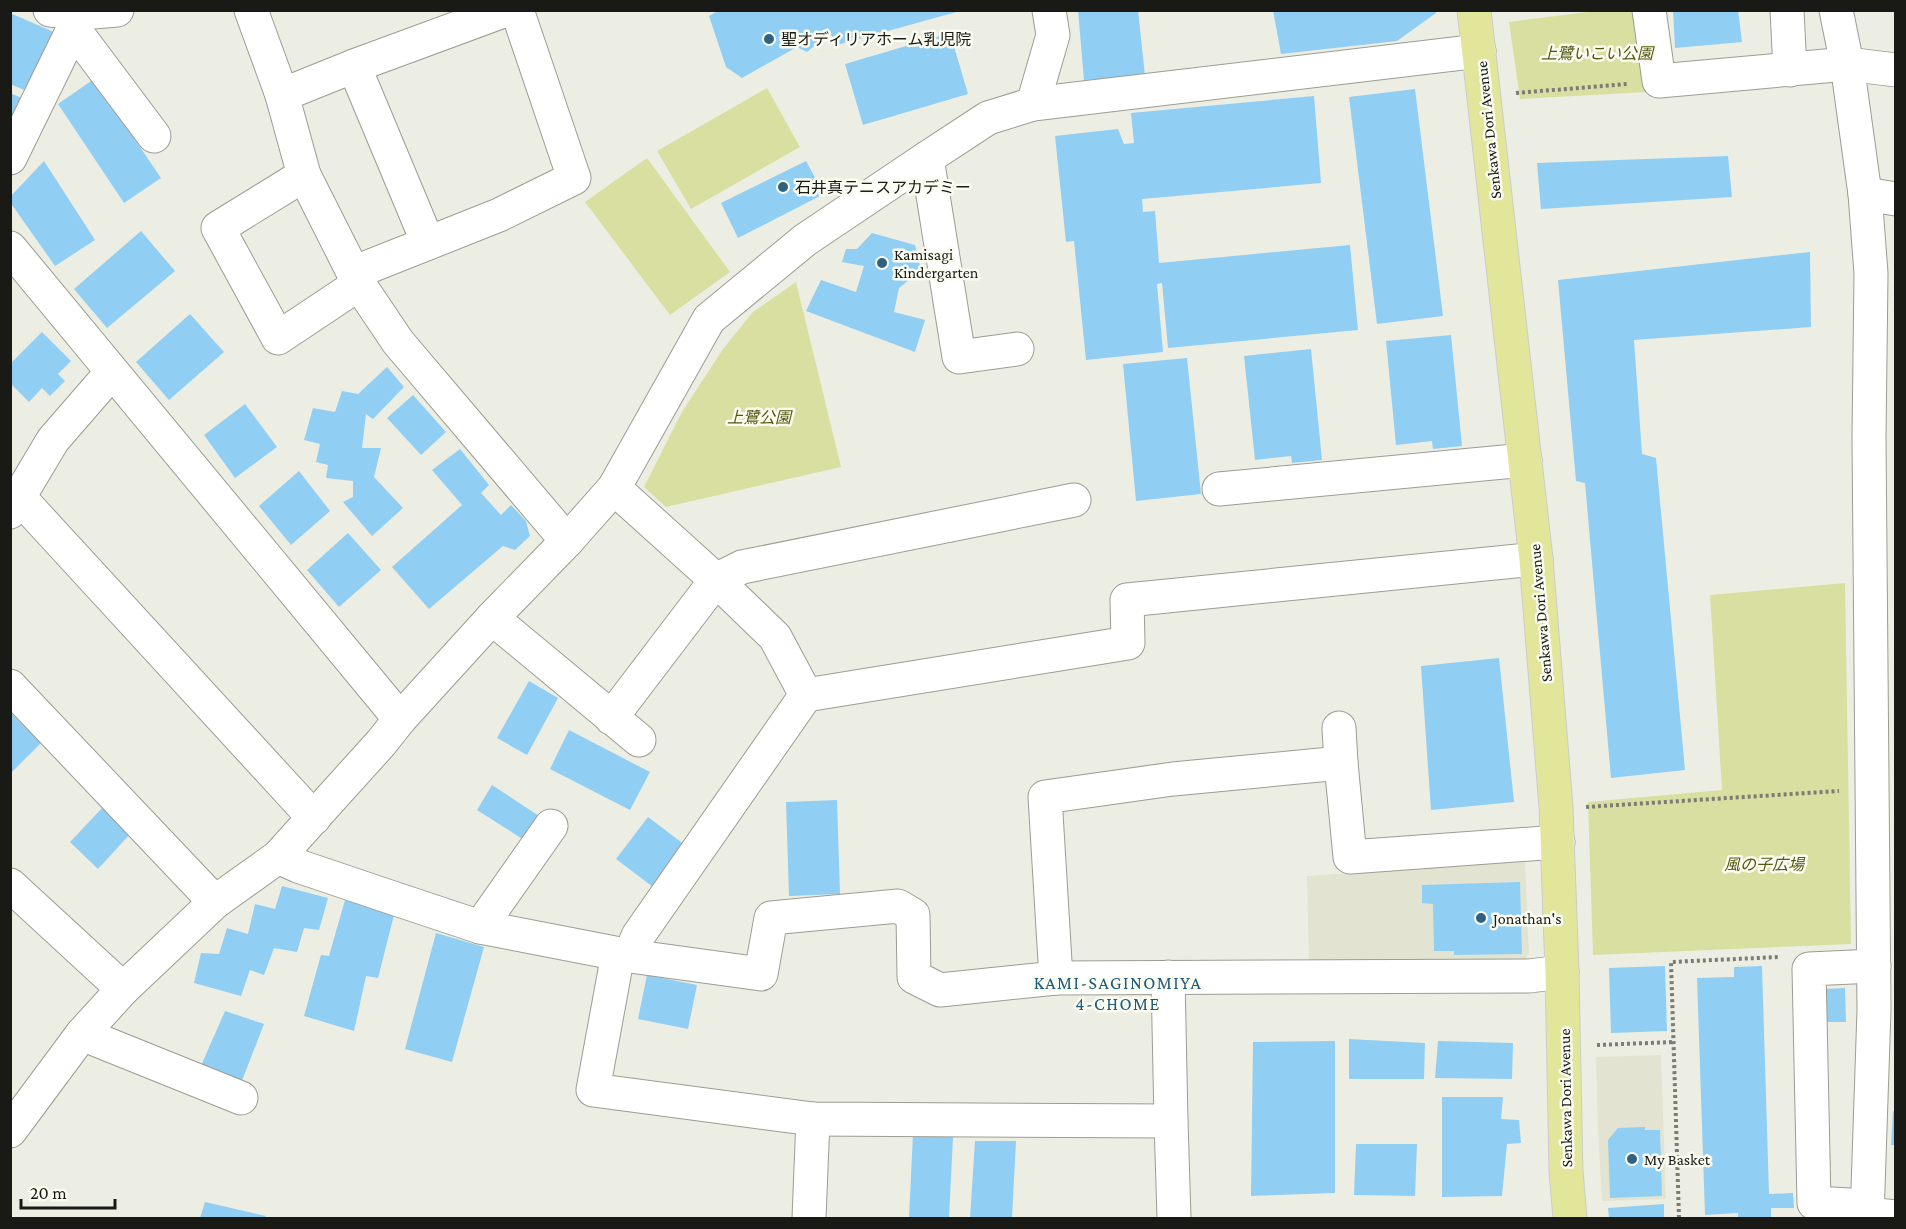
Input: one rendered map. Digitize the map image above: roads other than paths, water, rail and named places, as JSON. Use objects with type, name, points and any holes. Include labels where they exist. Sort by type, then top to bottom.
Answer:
[{"type":"main road","name":"Senkawa Dori Avenue","points":[[1474,10],[1536,559],[1558,842],[1566,1171],[1570,1218]]},
{"type":"street","points":[[68,17],[117,10]]},
{"type":"street","points":[[251,10],[282,95],[304,175],[356,279],[398,342],[567,541]]},
{"type":"street","points":[[282,95],[506,10]]},
{"type":"street","points":[[304,175],[218,228],[278,338],[356,279],[428,243],[500,215],[574,178],[517,10]]},
{"type":"street","points":[[1033,104],[1053,35],[1049,10]]},
{"type":"street","points":[[1649,10],[1659,81],[1847,64],[1896,70]]},
{"type":"street","points":[[1787,10],[1790,70]]},
{"type":"street","points":[[1836,10],[1880,197],[1871,273],[1882,439],[1884,742],[1874,966],[1885,1010],[1874,1214],[1814,1203],[1809,969],[1874,966]]},
{"type":"street","points":[[68,17],[154,136]]},
{"type":"street","points":[[10,158],[68,17]]},
{"type":"street","points":[[10,1131],[82,1034],[123,989],[216,902],[278,857],[381,743],[400,718],[567,541],[614,488],[709,319],[805,240],[988,118],[1033,104],[1479,51]]},
{"type":"street","points":[[354,66],[428,243]]},
{"type":"street","points":[[927,158],[960,357],[1017,349]]},
{"type":"street","points":[[10,249],[400,718]]},
{"type":"street","points":[[112,372],[53,440],[15,504],[314,818]]},
{"type":"street","points":[[1219,489],[1525,460]]},
{"type":"street","points":[[614,488],[776,637],[806,695]]},
{"type":"street","points":[[611,718],[716,580],[742,567],[1074,500]]},
{"type":"street","points":[[1171,1121],[813,1119],[593,1090],[624,955],[806,695],[1128,643],[1127,600],[1536,559]]},
{"type":"street","points":[[492,618],[639,740]]},
{"type":"street","points":[[10,686],[216,902]]},
{"type":"street","points":[[1339,728],[1350,857],[1558,842]]},
{"type":"street","points":[[1056,978],[1045,797],[1173,779],[1341,762]]},
{"type":"street","points":[[480,927],[551,826]]},
{"type":"street","points":[[278,857],[350,884],[480,927],[624,955],[761,974],[771,918],[898,906],[913,915],[914,977],[940,990],[1056,978],[1529,976],[1562,972]]},
{"type":"street","points":[[10,885],[123,989]]},
{"type":"street","points":[[1168,977],[1173,1218]]},
{"type":"street","points":[[82,1034],[241,1098]]},
{"type":"street","points":[[809,1218],[813,1119]]},
{"type":"place","name":"聖オディリアホーム乳児院","points":[[769,39]]},
{"type":"place","name":"石井真テニスアカデミー","points":[[783,187]]},
{"type":"place","name":"Kamisagi Kindergarten","points":[[882,263]]},
{"type":"place","name":"Jonathan's","points":[[1481,918]]},
{"type":"place","name":"My Basket","points":[[1632,1159]]},
{"type":"district","name":"KAMI-SAGINOMIYA 4-CHOME","points":[[1118,993]]},
{"type":"park label","name":"上鷺いこい公園","points":[[1597,53]]},
{"type":"park label","name":"上鷺公園","points":[[759,417]]},
{"type":"park label","name":"風の子広場","points":[[1764,864]]}]
